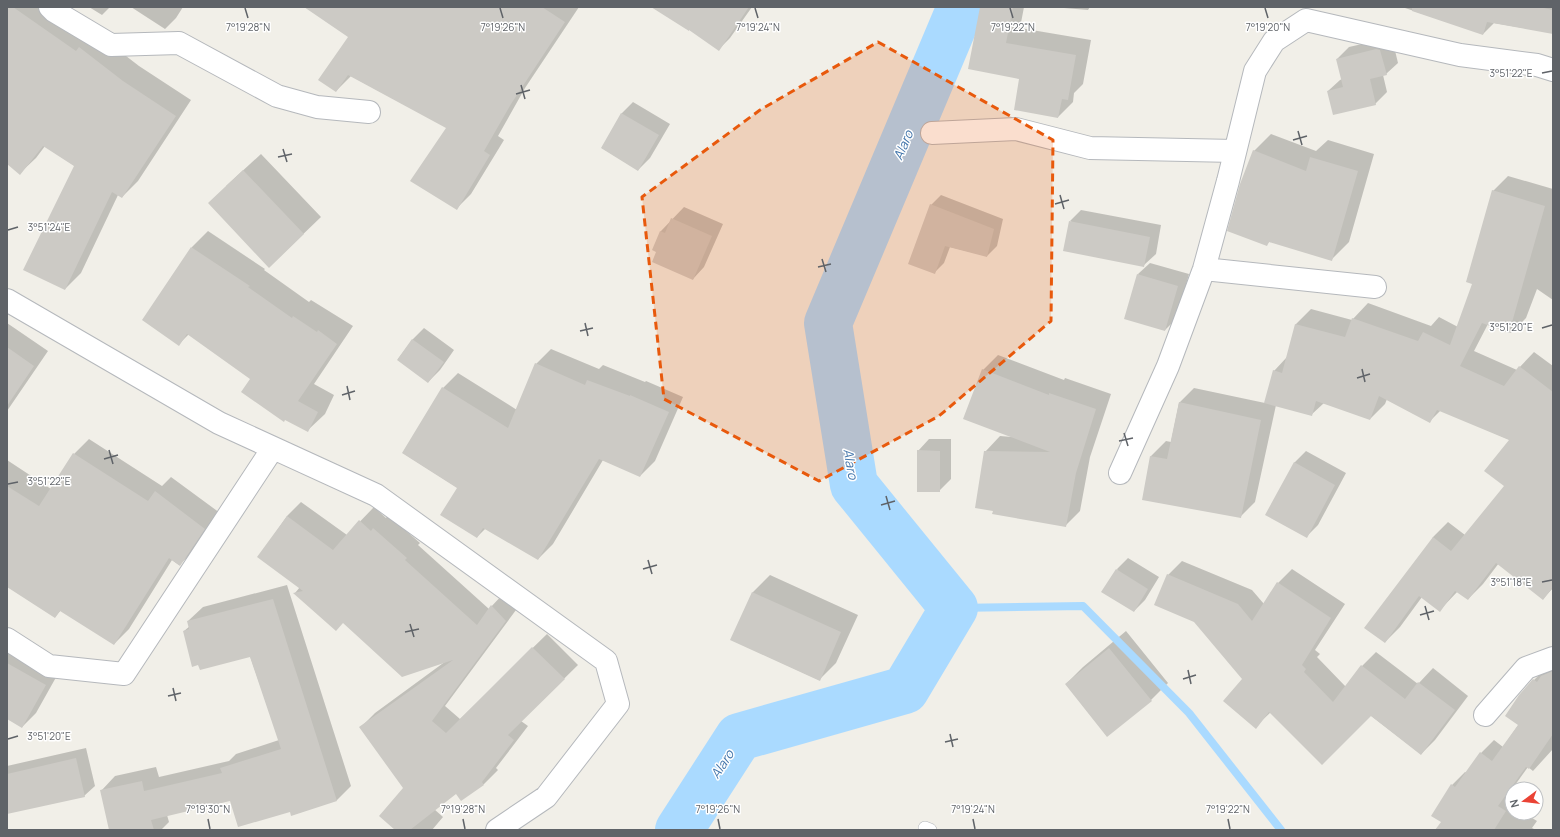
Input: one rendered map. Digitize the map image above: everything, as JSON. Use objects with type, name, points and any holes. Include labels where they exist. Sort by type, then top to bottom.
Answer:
[{"type":"street","points":[[50,7],[54,11],[110,45],[179,43],[277,96],[317,106],[369,112]]},
{"type":"street","points":[[1120,473],[1168,366],[1204,269],[1236,150],[1255,71],[1274,41],[1306,20],[1460,55],[1537,65],[1553,70]]},
{"type":"street","points":[[932,133],[1016,129],[1090,148],[1236,150]]},
{"type":"street","points":[[1204,269],[1375,287]]},
{"type":"street","points":[[7,300],[219,423],[376,495],[606,661],[618,704],[546,797],[497,830]]},
{"type":"street","points":[[7,639],[49,666],[124,674],[274,448]]},
{"type":"street","points":[[1485,715],[1526,668],[1553,658]]},
{"type":"highlighted area","points":[[878,42],[1053,140],[1051,321],[939,416],[819,481],[664,399],[642,197],[760,110]]},
{"type":"building","points":[[7,7],[13,7],[76,51],[79,47],[123,81],[176,116],[122,198],[112,192],[65,290],[23,270],[74,166],[43,146],[20,175],[7,164]]},
{"type":"building","points":[[304,7],[542,7],[565,22],[511,104],[484,151],[490,155],[457,210],[410,181],[446,128],[348,75],[336,92],[318,80],[348,37]]},
{"type":"building","points":[[651,7],[749,7],[719,51],[689,30]]},
{"type":"building","points":[[980,7],[1013,7],[1006,43],[1076,55],[1068,100],[1062,99],[1058,118],[1014,110],[1019,79],[968,69]]},
{"type":"building","points":[[1412,7],[1539,7],[1553,10],[1553,34],[1487,22],[1483,35],[1412,11]]},
{"type":"building","points":[[1376,49],[1380,50],[1387,75],[1370,79],[1376,105],[1333,115],[1327,91],[1343,87],[1336,59]]},
{"type":"building","points":[[621,113],[659,135],[638,171],[601,148]]},
{"type":"building","points":[[1253,150],[1306,171],[1310,157],[1358,171],[1332,261],[1269,242],[1267,246],[1227,231],[1240,184]]},
{"type":"building","points":[[243,170],[304,234],[269,268],[208,203]]},
{"type":"building","points":[[1492,190],[1545,206],[1509,333],[1482,323],[1460,366],[1504,386],[1519,366],[1553,392],[1553,587],[1543,600],[1496,563],[1468,600],[1455,591],[1440,612],[1419,596],[1385,643],[1364,628],[1433,537],[1451,551],[1504,486],[1484,471],[1509,440],[1437,410],[1430,423],[1379,396],[1370,420],[1316,401],[1312,416],[1264,403],[1273,370],[1282,373],[1295,324],[1345,337],[1352,318],[1418,341],[1423,332],[1450,345],[1472,284],[1466,282]]},
{"type":"building","points":[[930,204],[994,229],[987,257],[945,246],[935,274],[908,264]]},
{"type":"building","points":[[671,218],[712,236],[693,280],[652,262],[656,252],[652,250],[660,231],[665,233]]},
{"type":"building","points":[[1069,221],[1150,237],[1144,267],[1063,251]]},
{"type":"building","points":[[191,247],[250,286],[248,287],[292,318],[293,316],[317,332],[318,330],[337,344],[298,401],[318,412],[308,432],[285,420],[284,422],[241,392],[250,379],[187,334],[179,346],[142,320]]},
{"type":"building","points":[[1137,274],[1178,286],[1165,331],[1124,319]]},
{"type":"building","points":[[412,339],[444,362],[428,383],[397,360]]},
{"type":"building","points":[[7,347],[34,366],[7,406]]},
{"type":"building","points":[[535,363],[585,385],[587,380],[630,395],[669,412],[640,477],[599,459],[538,560],[483,528],[477,538],[440,515],[457,488],[402,453],[442,387],[508,428]]},
{"type":"building","points":[[982,369],[1049,395],[1049,393],[1096,409],[1076,473],[1066,527],[992,514],[993,511],[975,508],[984,451],[1050,452],[963,419]]},
{"type":"building","points":[[1179,402],[1261,420],[1241,518],[1142,500],[1150,456],[1167,459]]},
{"type":"building","points":[[917,450],[940,451],[940,492],[917,492]]},
{"type":"building","points":[[73,453],[148,501],[155,491],[205,529],[180,566],[169,558],[114,645],[60,611],[55,618],[7,587],[7,486],[39,506]]},
{"type":"building","points":[[1294,462],[1335,485],[1307,538],[1265,515]]},
{"type":"building","points":[[287,516],[333,550],[359,520],[371,531],[373,528],[407,558],[405,560],[477,625],[491,605],[506,621],[432,721],[446,733],[532,647],[565,679],[508,735],[514,740],[482,782],[484,785],[461,801],[456,794],[410,830],[395,830],[379,816],[403,788],[359,727],[453,660],[402,677],[343,623],[336,631],[293,593],[303,591],[257,557]]},
{"type":"building","points":[[1116,569],[1148,589],[1134,612],[1101,592]]},
{"type":"building","points":[[1167,574],[1238,604],[1252,621],[1277,582],[1331,618],[1302,665],[1306,669],[1304,672],[1333,702],[1361,665],[1405,699],[1418,682],[1455,710],[1421,755],[1371,716],[1322,765],[1269,712],[1256,729],[1223,701],[1242,679],[1194,622],[1154,605]]},
{"type":"building","points":[[752,592],[841,632],[820,681],[730,640]]},
{"type":"building","points":[[273,599],[337,801],[291,816],[290,812],[238,827],[230,801],[151,820],[154,830],[109,830],[100,790],[142,781],[144,791],[222,773],[220,768],[281,749],[250,657],[200,670],[198,665],[192,667],[183,631],[189,629],[187,621]]},
{"type":"building","points":[[1109,648],[1152,701],[1107,737],[1065,684]]},
{"type":"building","points":[[7,663],[46,685],[22,728],[7,719]]},
{"type":"building","points":[[1553,671],[1553,734],[1529,769],[1526,767],[1516,781],[1504,781],[1504,798],[1498,806],[1504,810],[1504,814],[1494,830],[1435,830],[1441,822],[1431,816],[1451,784],[1455,787],[1480,752],[1492,761],[1518,725],[1505,716],[1519,695],[1533,679],[1537,682],[1541,676]]},
{"type":"building","points":[[76,758],[85,797],[7,814],[7,774]]},
{"type":"waterway","name":"Alaro","points":[[679,830],[739,737],[905,690],[954,608],[854,485],[828,323],[961,7]]},
{"type":"waterway","points":[[954,608],[1083,606],[1189,713],[1281,830]]}]
